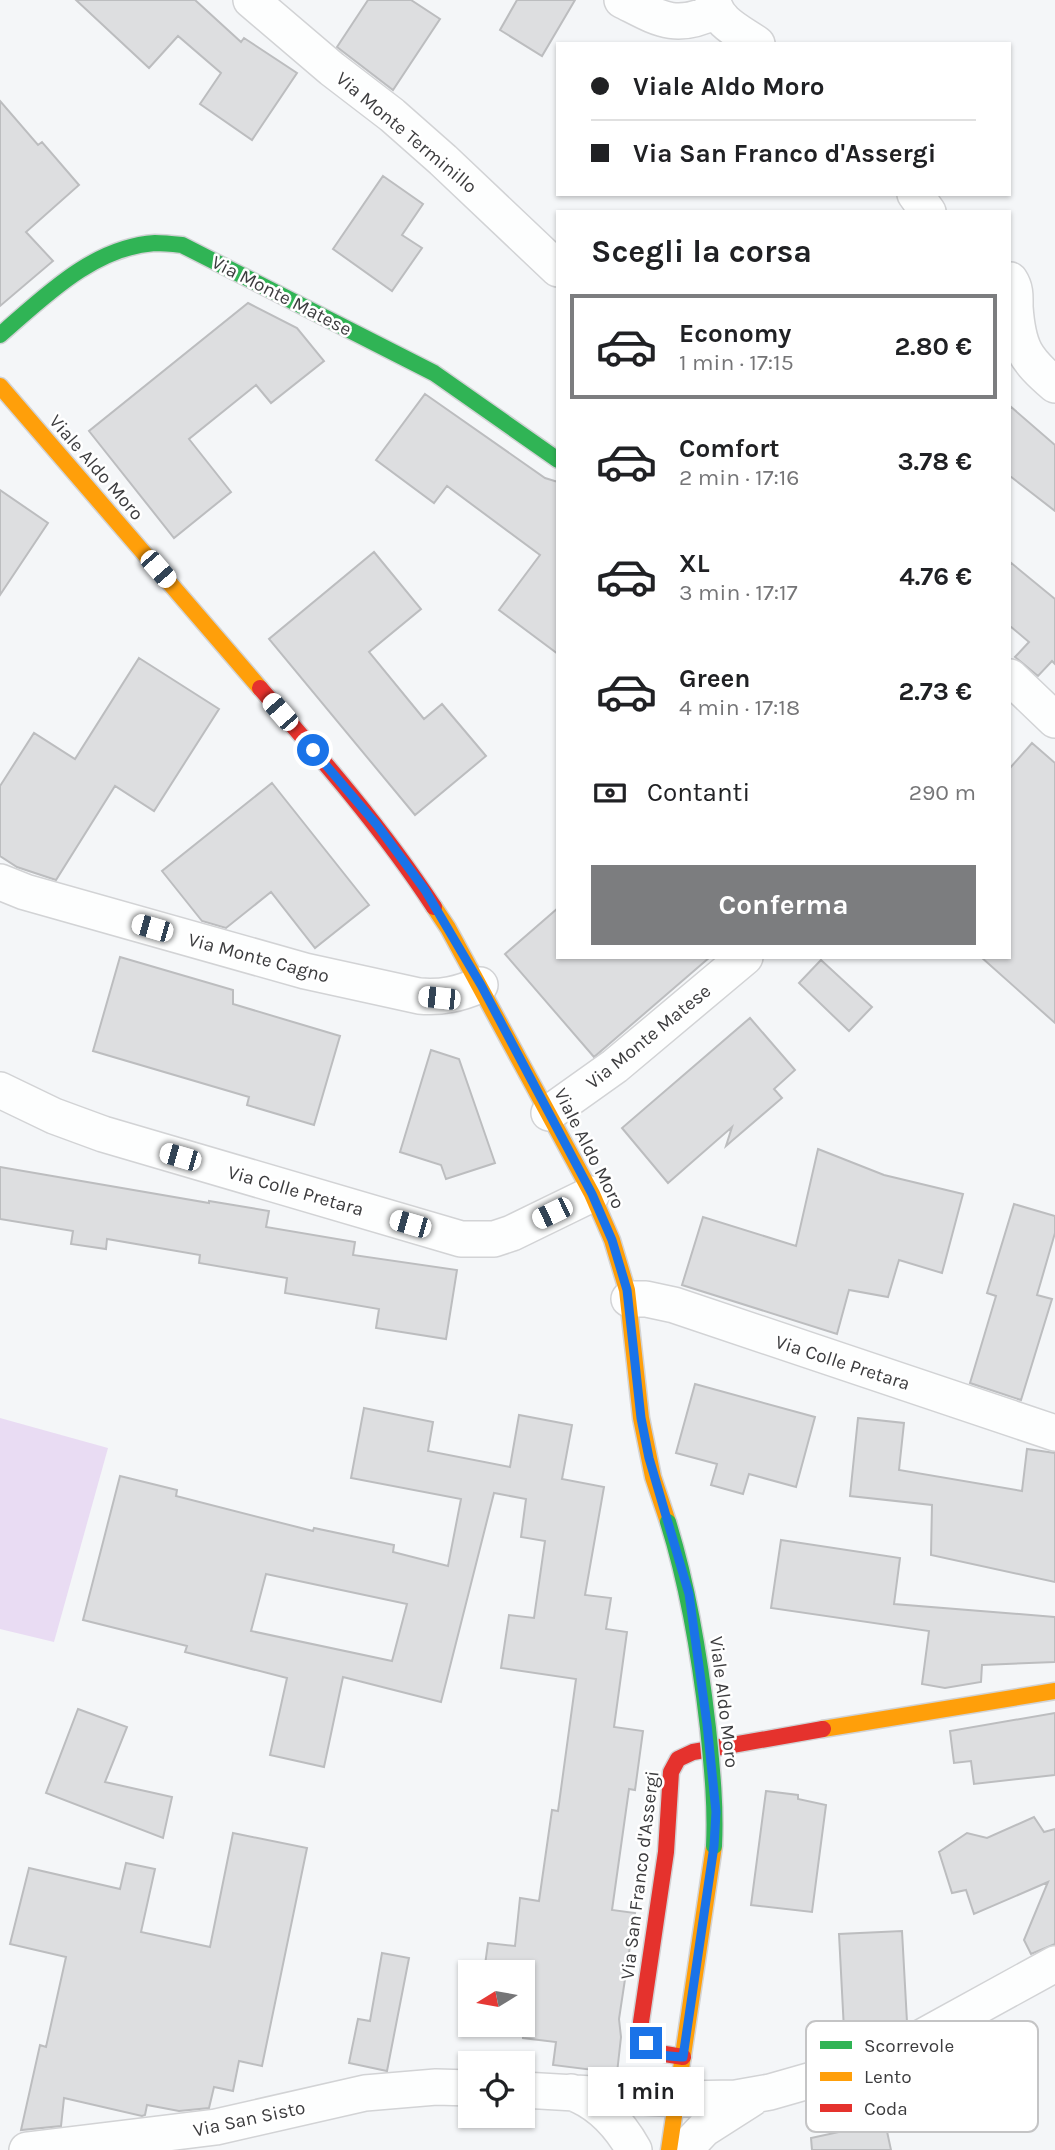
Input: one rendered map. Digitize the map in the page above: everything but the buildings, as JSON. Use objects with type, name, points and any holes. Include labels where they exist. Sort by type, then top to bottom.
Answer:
[{"type":"street","name":"Via Monte Terminillo","points":[[251,0],[332,69],[392,114],[556,267]]},
{"type":"street","points":[[622,0],[664,21],[681,23],[714,6],[720,18],[754,42]]},
{"type":"street","name":"Via Monte Matese","points":[[0,335],[86,266],[141,245],[182,245],[434,373],[556,459]]},
{"type":"street","points":[[1011,283],[1015,293],[1021,344],[1027,359],[1055,385]]},
{"type":"street","name":"Viale Aldo Moro","points":[[0,386],[377,825],[425,890],[481,985],[592,1194],[612,1240],[629,1299],[641,1418],[653,1477],[681,1560],[693,1616],[716,1812],[714,1846],[670,2150]]},
{"type":"street","points":[[1011,678],[1055,720]]},
{"type":"street","name":"Via Monte Cagno","points":[[0,882],[24,892],[305,971],[419,996],[439,998],[481,985]]},
{"type":"street","name":"Via Monte Matese","points":[[549,1113],[615,1066],[743,959]]},
{"type":"street","name":"Via Colle Pretara","points":[[0,1090],[54,1116],[103,1134],[461,1239],[494,1239],[513,1233],[592,1194]]},
{"type":"street","name":"Via Colle Pretara","points":[[629,1299],[646,1298],[674,1306],[1055,1433]]},
{"type":"street","name":"Via San Franco d'Assergi","points":[[683,2057],[664,2056],[653,2052],[643,2037],[641,2022],[666,1852],[670,1777],[675,1762],[687,1754],[746,1741],[1004,1702],[1055,1691]]},
{"type":"street","points":[[951,2021],[1055,1964]]},
{"type":"street","points":[[535,2090],[726,2099],[759,2095],[806,2082]]},
{"type":"street","name":"Via San Sisto","points":[[27,2150],[216,2127],[365,2093],[458,2088]]},
{"type":"street","points":[[571,2092],[587,2098],[604,2112],[634,2150]]},
{"type":"street","points":[[684,2150],[712,2123],[759,2095]]},
{"type":"shaded area","points":[[0,1418],[108,1448],[54,1642],[0,1629]]},
{"type":"traffic: fast","points":[[0,335],[52,290],[90,264],[132,247],[155,243],[182,245],[434,373],[556,459]]},
{"type":"traffic: fast","points":[[668,1522],[688,1598],[701,1676],[712,1772],[714,1846]]},
{"type":"traffic: slow","points":[[0,386],[260,688]]},
{"type":"traffic: slow","points":[[434,907],[448,928],[592,1194],[612,1240],[627,1290],[641,1418],[653,1477],[668,1522]]},
{"type":"traffic: slow","points":[[823,1729],[1055,1691]]},
{"type":"traffic: slow","points":[[669,2150],[714,1846]]},
{"type":"traffic: jam","points":[[260,688],[373,822],[434,907]]},
{"type":"traffic: jam","points":[[683,2057],[653,2052],[643,2037],[641,2022],[666,1852],[671,1772],[678,1759],[693,1752],[823,1729]]},
{"type":"route","points":[[313,750],[399,854],[448,928],[592,1194],[612,1240],[624,1278],[629,1299],[641,1418],[649,1458],[681,1560],[692,1609],[716,1812],[714,1846],[683,2057],[653,2052],[646,2043]]}]
